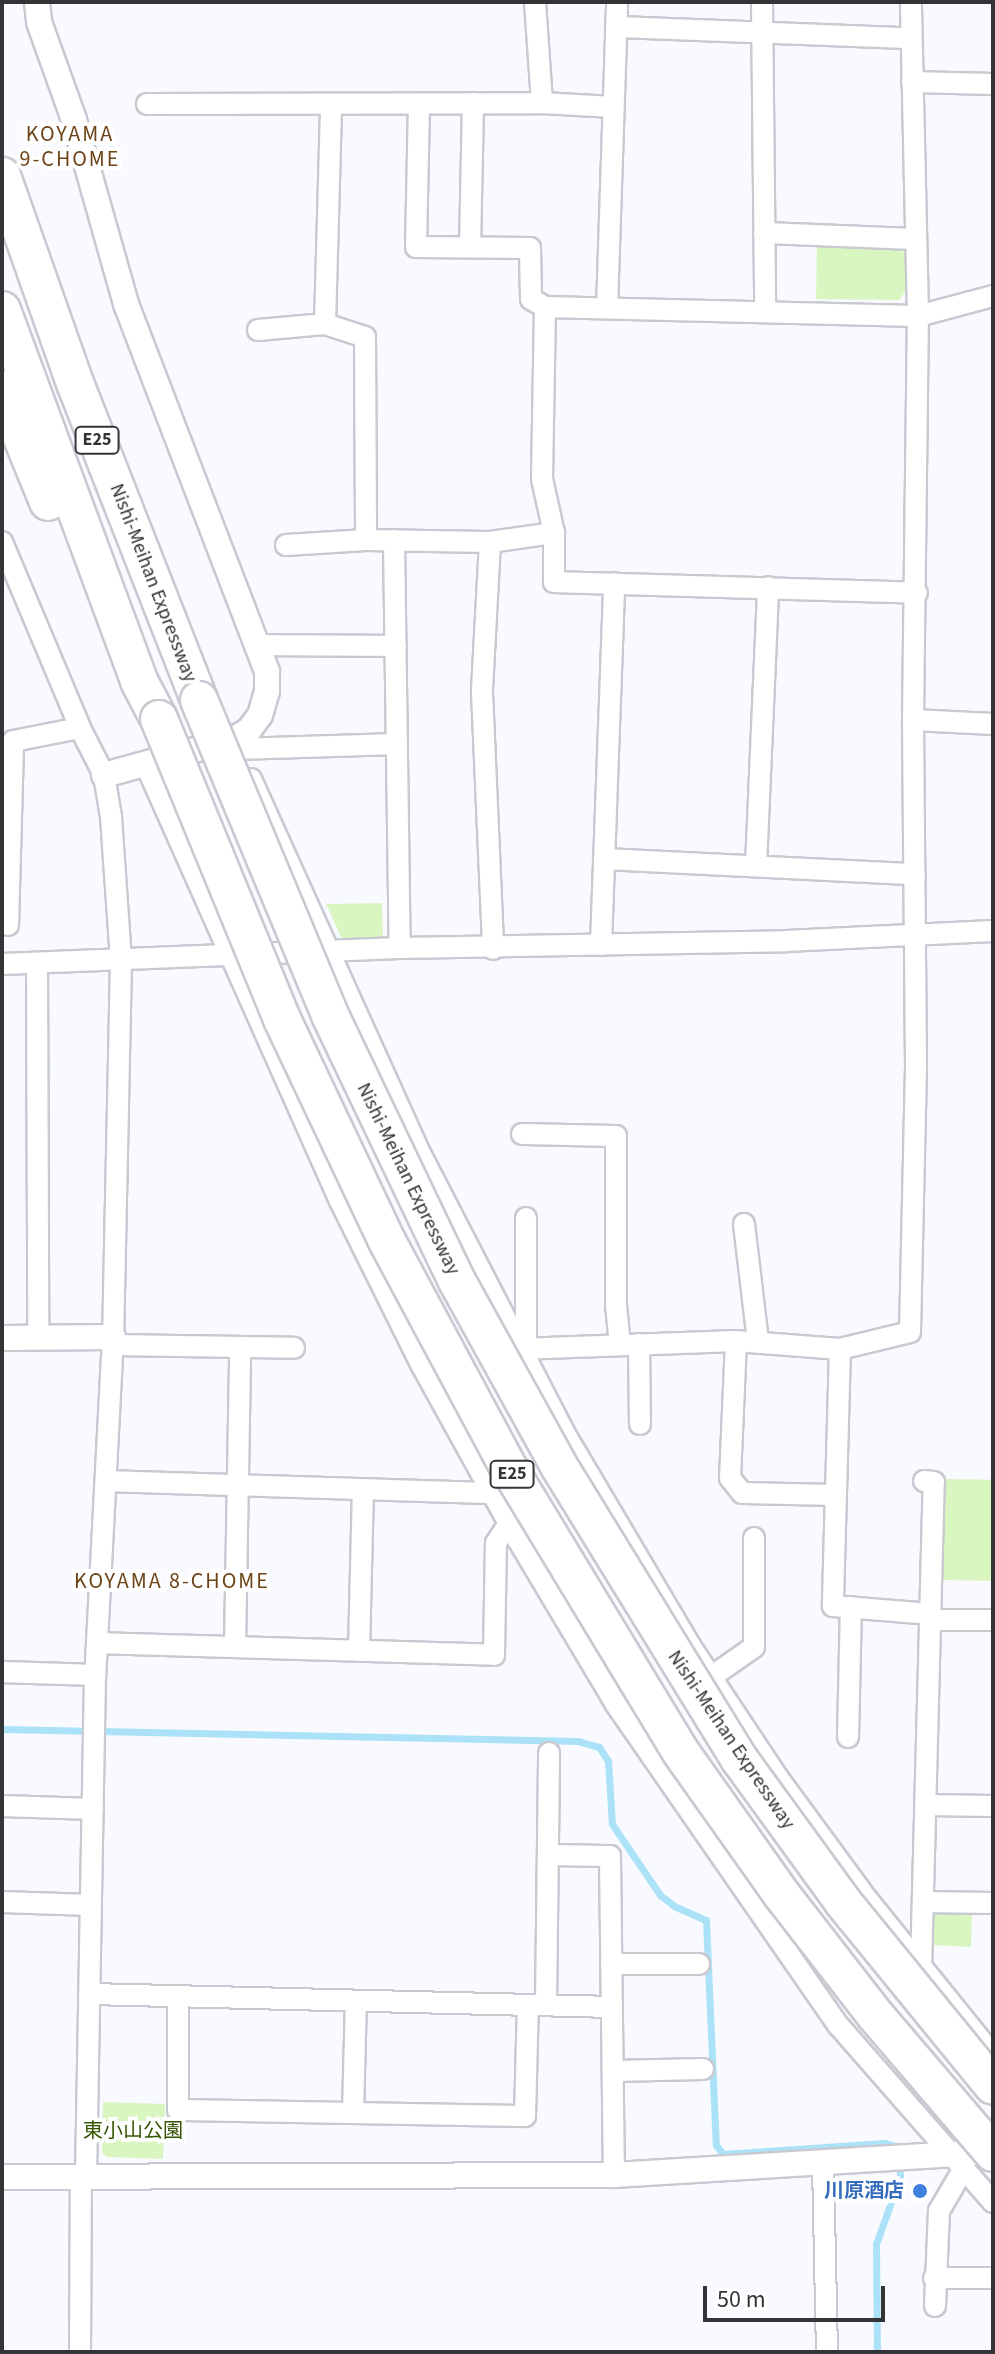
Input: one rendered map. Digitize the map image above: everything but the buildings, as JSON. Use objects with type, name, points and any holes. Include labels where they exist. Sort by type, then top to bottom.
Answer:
[{"type":"highway","name":"Nishi-Meihan Expressway","points":[[2,176],[75,383],[199,700],[330,1015],[457,1281],[559,1466],[740,1760],[843,1902],[993,2086]]},
{"type":"highway","name":"E25","points":[[2,310],[139,681],[159,719],[282,1019],[387,1241],[510,1470],[680,1751],[765,1871],[876,2016],[975,2157]]},
{"type":"highway","points":[[2,389],[76,570],[139,681]]},
{"type":"street","points":[[37,2],[39,22],[74,120],[126,304],[267,672],[267,691],[260,715],[236,744]]},
{"type":"street","points":[[535,2],[542,103]]},
{"type":"street","points":[[607,308],[617,2]]},
{"type":"street","points":[[762,2],[765,312]]},
{"type":"street","points":[[522,1349],[736,1341],[840,1349],[910,1332],[918,316],[909,38],[911,2]]},
{"type":"street","points":[[616,27],[909,38]]},
{"type":"street","points":[[912,82],[993,84]]},
{"type":"street","points":[[470,247],[473,103]]},
{"type":"street","points":[[147,104],[542,103],[613,107]]},
{"type":"street","points":[[325,324],[331,104]]},
{"type":"street","points":[[419,104],[416,247],[530,248],[531,299],[545,307],[918,316],[993,296]]},
{"type":"street","points":[[764,233],[915,239]]},
{"type":"street","points":[[545,307],[542,479],[554,533],[554,582],[917,593]]},
{"type":"street","points":[[258,330],[325,324],[365,337],[366,540]]},
{"type":"street","points":[[286,545],[366,540],[490,542],[554,533]]},
{"type":"street","points":[[394,540],[400,948]]},
{"type":"street","points":[[490,542],[482,692],[493,949]]},
{"type":"street","points":[[3,547],[80,728],[104,775],[111,817],[121,961],[113,1341],[95,1675],[80,2352]]},
{"type":"street","points":[[601,945],[614,583]]},
{"type":"street","points":[[756,866],[768,587]]},
{"type":"street","points":[[257,645],[396,646]]},
{"type":"street","points":[[913,720],[993,724]]},
{"type":"street","points":[[8,925],[13,741],[80,728]]},
{"type":"street","points":[[236,744],[420,1153],[573,1447],[711,1677],[778,1778],[921,1968],[993,2055]]},
{"type":"street","points":[[104,775],[236,744],[397,744]]},
{"type":"street","points":[[145,763],[228,956],[340,1201],[422,1366],[509,1524],[615,1703],[839,2026],[975,2157],[993,2202]]},
{"type":"street","points":[[604,859],[915,874]]},
{"type":"street","points":[[2,964],[327,950],[493,949],[993,931]]},
{"type":"street","points":[[37,963],[38,1338]]},
{"type":"street","points":[[522,1134],[616,1136],[616,1305],[630,1344],[640,1424]]},
{"type":"street","points":[[522,1349],[526,1218]]},
{"type":"street","points":[[744,1224],[758,1342]]},
{"type":"street","points":[[2,1338],[294,1348]]},
{"type":"street","points":[[736,1341],[730,1478],[742,1493],[836,1495]]},
{"type":"street","points":[[235,1647],[240,1347]]},
{"type":"street","points":[[840,1349],[833,1606],[931,1617],[993,1620]]},
{"type":"street","points":[[107,1481],[492,1493]]},
{"type":"street","points":[[921,1968],[934,1482],[924,1481]]},
{"type":"street","points":[[359,1651],[363,1489]]},
{"type":"street","points":[[97,1643],[494,1655],[496,1543],[509,1524]]},
{"type":"street","points":[[711,1677],[754,1647],[754,1538]]},
{"type":"street","points":[[848,1737],[851,1607]]},
{"type":"street","points":[[2,1672],[95,1675]]},
{"type":"street","points":[[178,1997],[178,2110],[525,2116],[548,1855],[549,1753]]},
{"type":"street","points":[[926,1805],[993,1806]]},
{"type":"street","points":[[2,1806],[93,1809]]},
{"type":"street","points":[[548,1855],[610,1856],[614,2175]]},
{"type":"street","points":[[2,1902],[91,1905]]},
{"type":"street","points":[[923,1902],[993,1903]]},
{"type":"street","points":[[611,1964],[699,1964]]},
{"type":"street","points":[[89,1994],[612,2007]]},
{"type":"street","points":[[353,2113],[356,2001]]},
{"type":"street","points":[[613,2071],[703,2069]]},
{"type":"street","points":[[2,2177],[614,2175],[975,2157]]},
{"type":"street","points":[[935,2306],[939,2211],[975,2157]]},
{"type":"street","points":[[823,2163],[827,2352]]},
{"type":"street","points":[[934,2278],[993,2278]]},
{"type":"green space","points":[[817,245],[896,247],[905,253],[906,291],[899,300],[816,299]]},
{"type":"green space","points":[[382,903],[383,940],[348,941],[341,937],[326,904]]},
{"type":"green space","points":[[944,1479],[993,1480],[991,1581],[942,1580]]},
{"type":"green space","points":[[943,1908],[972,1910],[971,1947],[932,1945],[933,1916]]},
{"type":"green space","name":"東小山公園","points":[[103,2102],[165,2104],[163,2159],[107,2157],[102,2153]]},
{"type":"waterway","points":[[2,1729],[578,1741],[599,1747],[608,1761],[612,1824],[660,1895],[674,1906],[706,1920],[716,2145],[723,2154],[885,2143],[898,2147],[900,2177],[876,2244],[877,2352]]},
{"type":"place","name":"川原酒店","points":[[920,2191]]},
{"type":"district","name":"KOYAMA 9-CHOME","points":[[70,146]]},
{"type":"district","name":"KOYAMA 8-CHOME","points":[[172,1582]]}]
